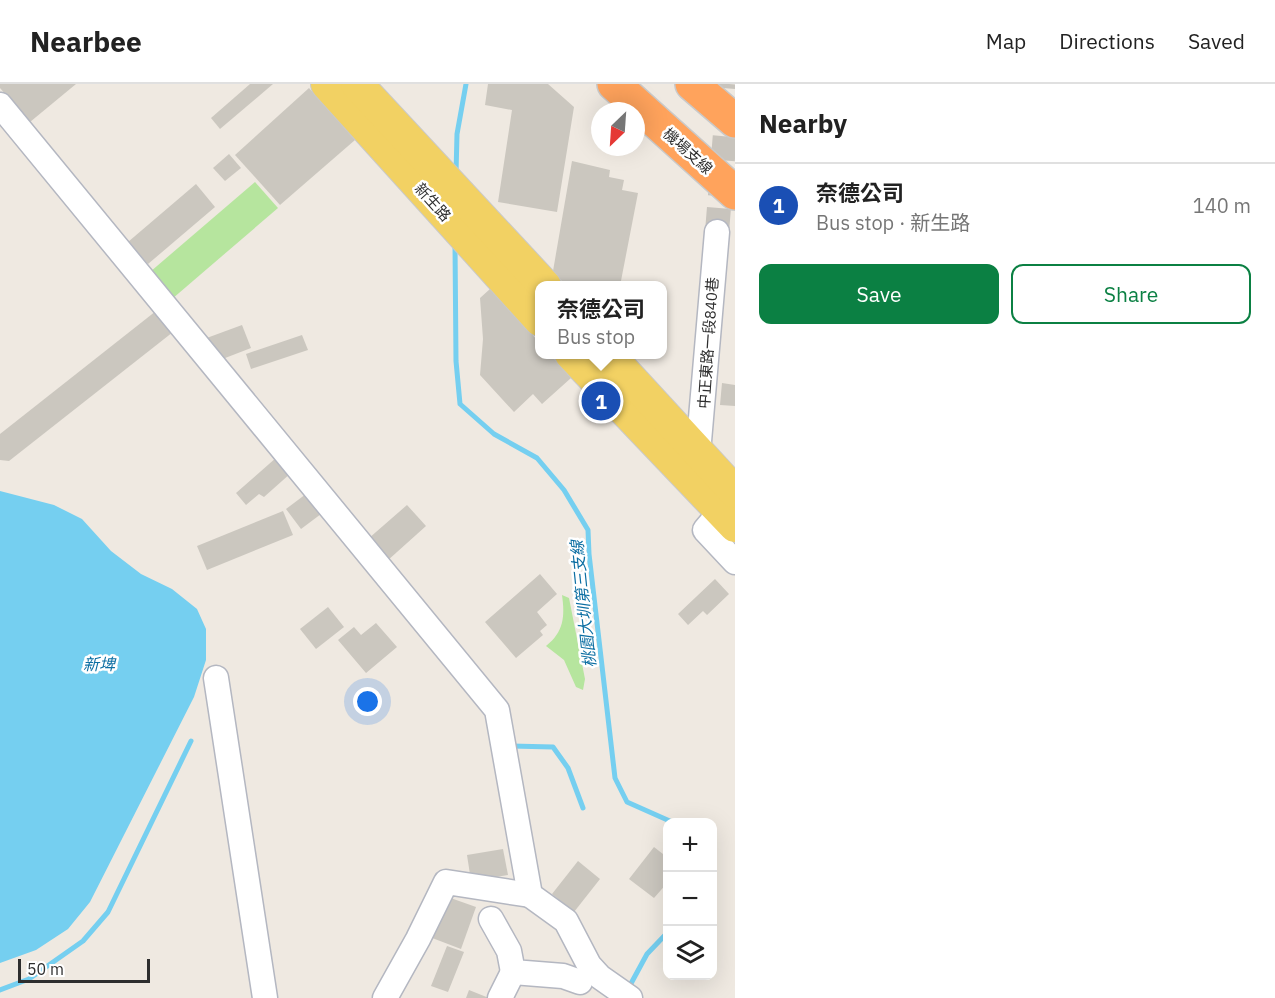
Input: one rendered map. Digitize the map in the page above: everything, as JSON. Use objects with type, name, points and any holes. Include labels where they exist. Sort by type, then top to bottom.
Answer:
[{"type":"highway","name":"機場支線","points":[[611,84],[735,193]]},
{"type":"highway","points":[[692,84],[735,121]]},
{"type":"main road","name":"新生路","points":[[327,84],[415,165],[485,240],[535,313]]},
{"type":"main road","name":"新生路","points":[[357,84],[415,165]]},
{"type":"main road","name":"新生路","points":[[485,240],[540,281]]},
{"type":"main road","points":[[575,359],[604,391],[731,506]]},
{"type":"main road","points":[[613,359],[698,453],[731,506]]},
{"type":"street","points":[[0,105],[497,710],[530,895]]},
{"type":"street","name":"中正東路一段840巷","points":[[698,453],[717,232]]},
{"type":"street","points":[[731,506],[705,530],[735,562]]},
{"type":"street","points":[[216,678],[266,998]]},
{"type":"street","points":[[385,998],[446,882],[530,895],[566,921],[585,981]]},
{"type":"street","points":[[491,919],[509,951],[513,972],[500,998]]},
{"type":"street","points":[[513,972],[563,976],[585,981],[630,998]]},
{"type":"green space","points":[[255,182],[278,208],[172,299],[150,272]]},
{"type":"green space","points":[[562,595],[569,598],[585,679],[583,690],[576,687],[564,660],[546,646],[557,635],[562,623]]},
{"type":"water","name":"新埤","points":[[0,491],[54,505],[82,519],[111,551],[141,574],[172,589],[197,609],[206,629],[206,660],[194,697],[90,902],[68,929],[36,950],[0,963]]},
{"type":"building","points":[[0,84],[76,84],[30,122],[0,88]]},
{"type":"building","points":[[250,84],[273,84],[220,129],[211,118]]},
{"type":"building","points":[[488,84],[548,84],[574,107],[557,212],[498,202],[512,110],[485,105]]},
{"type":"building","points":[[309,88],[355,140],[280,205],[235,155]]},
{"type":"building","points":[[229,154],[241,168],[225,181],[213,168]]},
{"type":"building","points":[[572,161],[610,170],[609,177],[624,180],[622,190],[638,193],[621,281],[562,281],[553,271]]},
{"type":"building","points":[[196,184],[215,207],[148,264],[128,242]]},
{"type":"building","points":[[490,289],[535,338],[535,359],[554,359],[571,378],[542,404],[533,394],[514,412],[480,375],[483,339],[480,298]]},
{"type":"building","points":[[156,311],[173,332],[9,461],[0,460],[0,434]]},
{"type":"building","points":[[242,325],[251,348],[220,360],[204,339]]},
{"type":"building","points":[[302,335],[308,350],[251,369],[246,354]]},
{"type":"building","points":[[722,383],[735,385],[735,406],[720,405]]},
{"type":"building","points":[[277,457],[291,473],[264,497],[259,494],[246,505],[236,493]]},
{"type":"building","points":[[306,494],[321,514],[301,529],[286,509]]},
{"type":"building","points":[[407,505],[426,526],[387,561],[368,539]]},
{"type":"building","points":[[283,511],[293,535],[207,570],[197,546]]},
{"type":"building","points":[[540,574],[557,594],[537,612],[547,625],[540,631],[543,635],[516,658],[485,622]]},
{"type":"building","points":[[715,579],[729,594],[707,615],[703,611],[688,625],[678,614]]},
{"type":"building","points":[[328,607],[344,627],[316,649],[300,629]]},
{"type":"building","points":[[376,623],[397,647],[366,673],[338,640],[354,627],[361,635]]},
{"type":"building","points":[[654,847],[663,854],[663,888],[654,898],[629,879]]},
{"type":"building","points":[[503,849],[508,875],[471,881],[467,855]]},
{"type":"building","points":[[578,861],[600,879],[574,912],[552,894]]},
{"type":"building","points":[[445,896],[476,907],[461,949],[427,936]]},
{"type":"building","points":[[447,946],[464,952],[448,992],[431,986]]},
{"type":"building","points":[[469,990],[489,998],[466,998]]},
{"type":"waterway","name":"桃園大圳第三支線","points":[[456,174],[457,134],[466,84]]},
{"type":"waterway","name":"桃園大圳第三支線","points":[[455,244],[456,361],[460,404],[494,434],[537,458],[564,490],[588,530],[615,778],[627,802],[663,818]]},
{"type":"waterway","points":[[0,990],[29,979],[83,941],[108,912],[191,741]]},
{"type":"waterway","points":[[511,746],[553,747],[568,768],[583,808]]},
{"type":"waterway","name":"桃園大圳第三支線","points":[[628,989],[647,954],[663,937]]},
{"type":"tunnel","points":[[717,232],[729,84]]},
{"type":"place","name":"奈德公司","points":[[601,401]]}]
